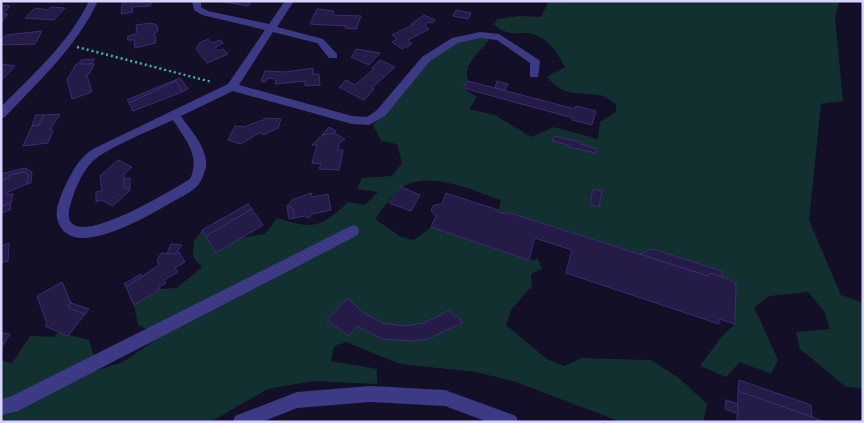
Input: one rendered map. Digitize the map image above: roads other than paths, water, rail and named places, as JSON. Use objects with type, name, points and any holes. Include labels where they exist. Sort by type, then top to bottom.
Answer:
[{"type":"street","points":[[1,114],[84,21],[94,1]]},
{"type":"street","points":[[196,1],[197,8],[204,13],[320,41],[333,56]]},
{"type":"street","points":[[175,115],[202,158],[201,171],[194,182],[111,228],[91,233],[76,233],[68,227],[63,219],[63,211],[80,168],[88,158],[175,115],[232,88],[290,1]]},
{"type":"street","points":[[232,88],[352,120],[369,121],[381,113],[426,58],[455,40],[480,34],[499,37],[519,49],[535,62],[534,74]]},
{"type":"street","points":[[1,407],[12,405],[353,231]]},
{"type":"street","points":[[241,422],[297,400],[370,394],[445,398],[510,422]]}]
